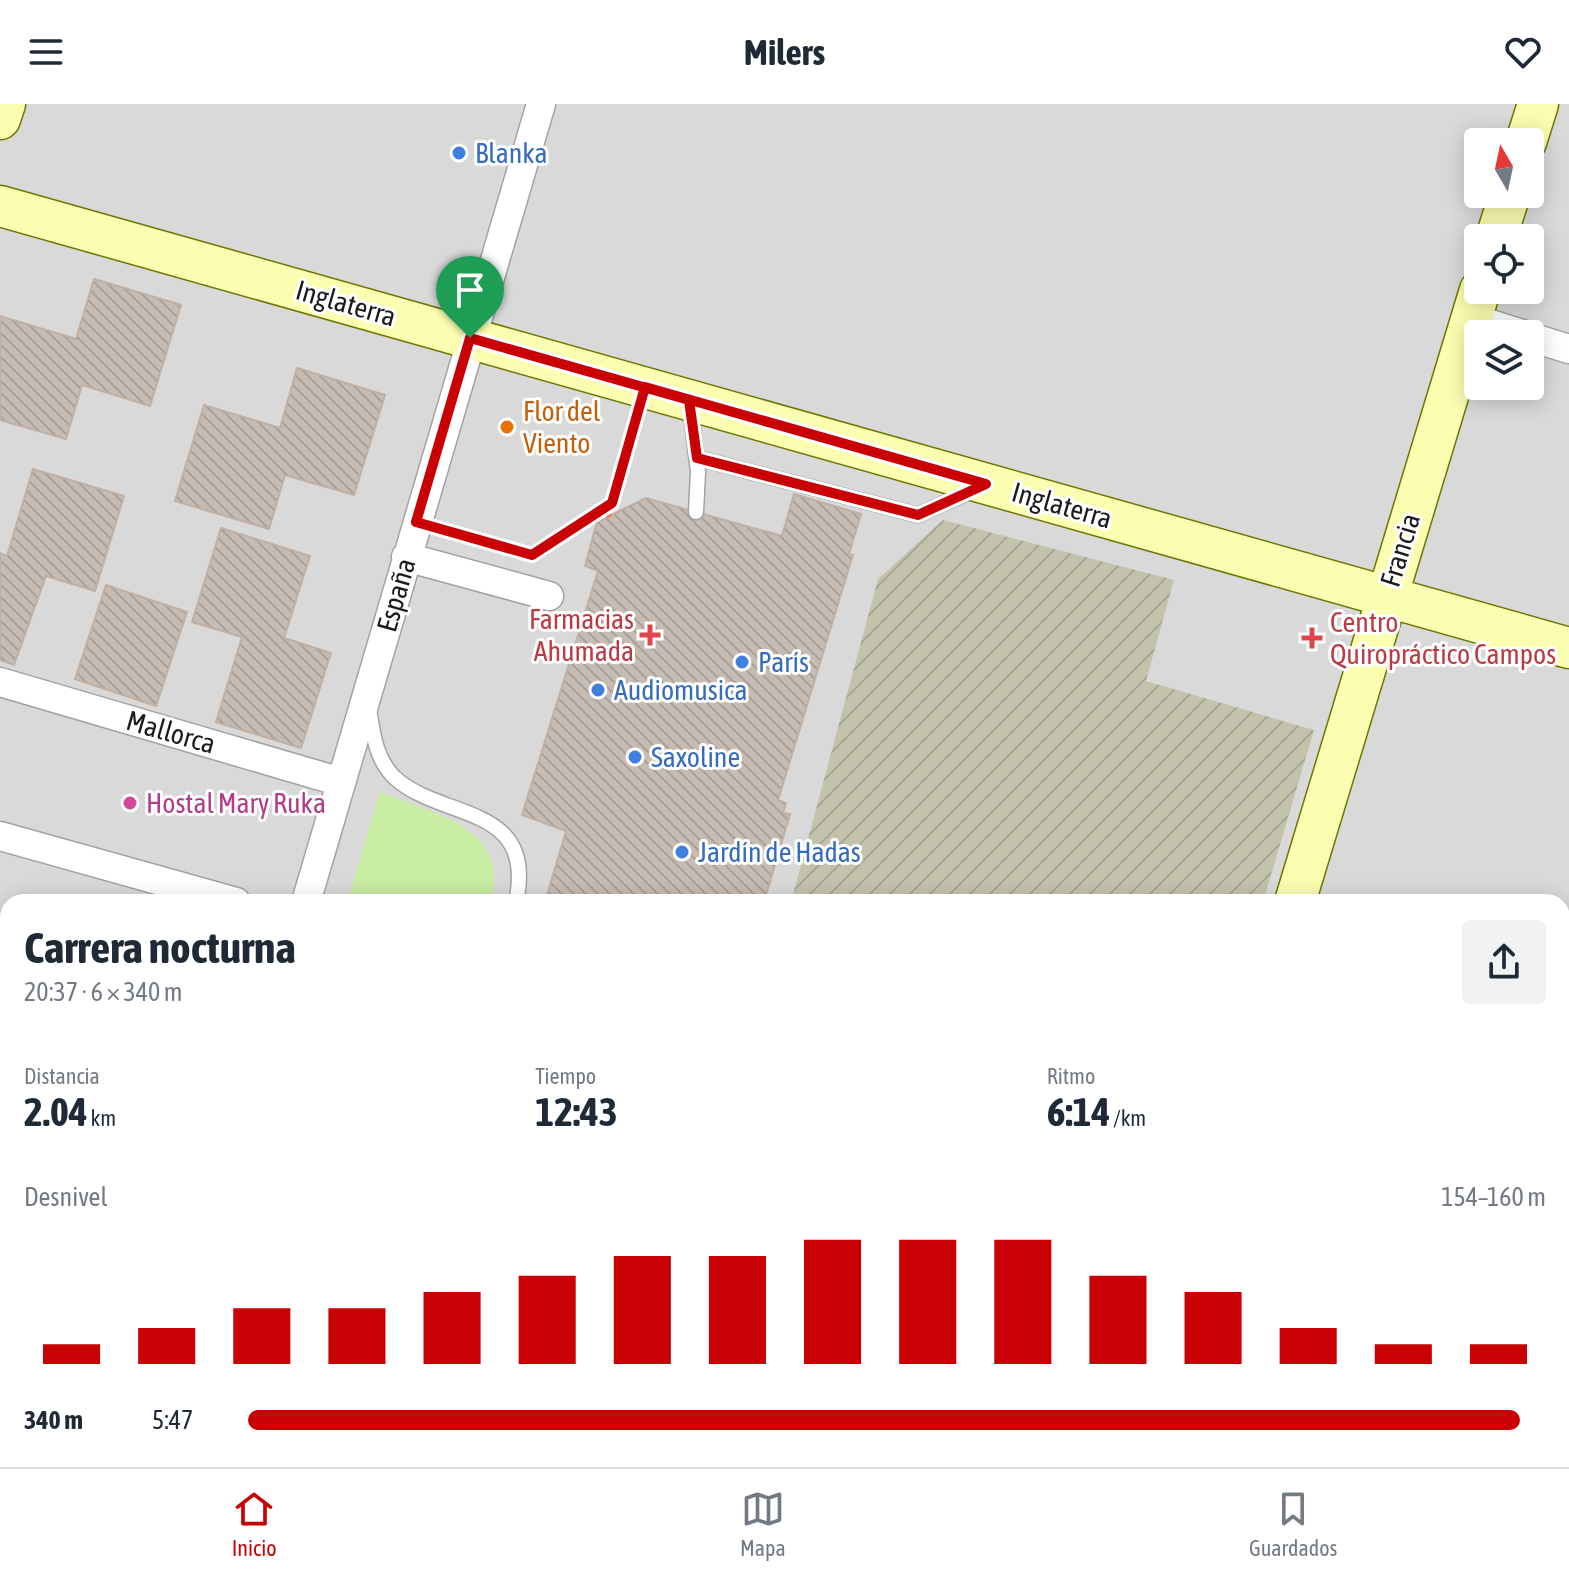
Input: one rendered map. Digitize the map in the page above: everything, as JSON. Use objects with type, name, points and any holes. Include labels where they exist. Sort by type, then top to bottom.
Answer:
[{"type":"street","points":[[0,119],[5,104]]},
{"type":"street","name":"España","points":[[308,894],[541,104]]},
{"type":"street","points":[[1530,128],[1538,104]]},
{"type":"street","name":"Inglaterra","points":[[0,206],[1569,648]]},
{"type":"street","points":[[1476,304],[1501,320]]},
{"type":"street","name":"Francia","points":[[1297,894],[1476,304]]},
{"type":"street","points":[[1544,341],[1569,349]]},
{"type":"street","points":[[406,557],[549,596]]},
{"type":"street","name":"Mallorca","points":[[0,682],[341,782]]},
{"type":"street","points":[[0,836],[207,894]]},
{"type":"lane","points":[[689,400],[697,458],[696,512]]},
{"type":"lane","points":[[697,458],[918,515],[986,484]]},
{"type":"lane","points":[[367,697],[378,754],[395,777],[409,787],[470,812],[512,845],[519,875],[517,894]]},
{"type":"path","points":[[608,517],[645,387]]},
{"type":"path","points":[[416,522],[532,555],[612,503]]},
{"type":"shaded area","points":[[0,104],[1569,104],[1569,894],[0,894]]},
{"type":"shaded area","points":[[943,520],[1174,580],[1146,681],[1314,730],[1265,894],[793,894],[878,579]]},
{"type":"green space","points":[[380,792],[463,827],[479,840],[490,857],[494,877],[491,894],[349,894]]},
{"type":"building","points":[[94,279],[181,305],[150,406],[82,385],[66,439],[0,420],[0,316],[76,339]]},
{"type":"building","points":[[297,368],[385,395],[354,495],[285,475],[269,529],[175,501],[204,405],[280,428]]},
{"type":"building","points":[[33,469],[124,496],[95,591],[46,576],[14,665],[0,660],[0,553],[7,556]]},
{"type":"building","points":[[794,494],[861,514],[849,554],[853,555],[778,800],[786,803],[783,813],[790,814],[766,894],[547,894],[566,831],[522,815],[598,571],[585,566],[597,522],[646,498],[782,536]]},
{"type":"building","points":[[221,528],[310,556],[284,638],[331,653],[301,748],[216,722],[242,637],[192,622]]},
{"type":"building","points":[[106,585],[187,612],[156,706],[75,679]]},
{"type":"place","name":"Blanka","points":[[459,153]]},
{"type":"place","name":"Flor del Viento","points":[[507,427]]},
{"type":"place","name":"Farmacias Ahumada","points":[[650,635]]},
{"type":"place","name":"Centro Quiropráctico Campos","points":[[1312,638]]},
{"type":"place","name":"París","points":[[742,662]]},
{"type":"place","name":"Audiomusica","points":[[598,690]]},
{"type":"place","name":"Saxoline","points":[[635,757]]},
{"type":"place","name":"Hostal Mary Ruka","points":[[130,803]]},
{"type":"place","name":"Jardín de Hadas","points":[[682,852]]},
{"type":"route","points":[[470,338],[416,522],[532,555],[612,503],[645,387],[986,484],[934,505],[918,515],[697,458],[689,400],[645,387],[512,351],[470,338]]}]
